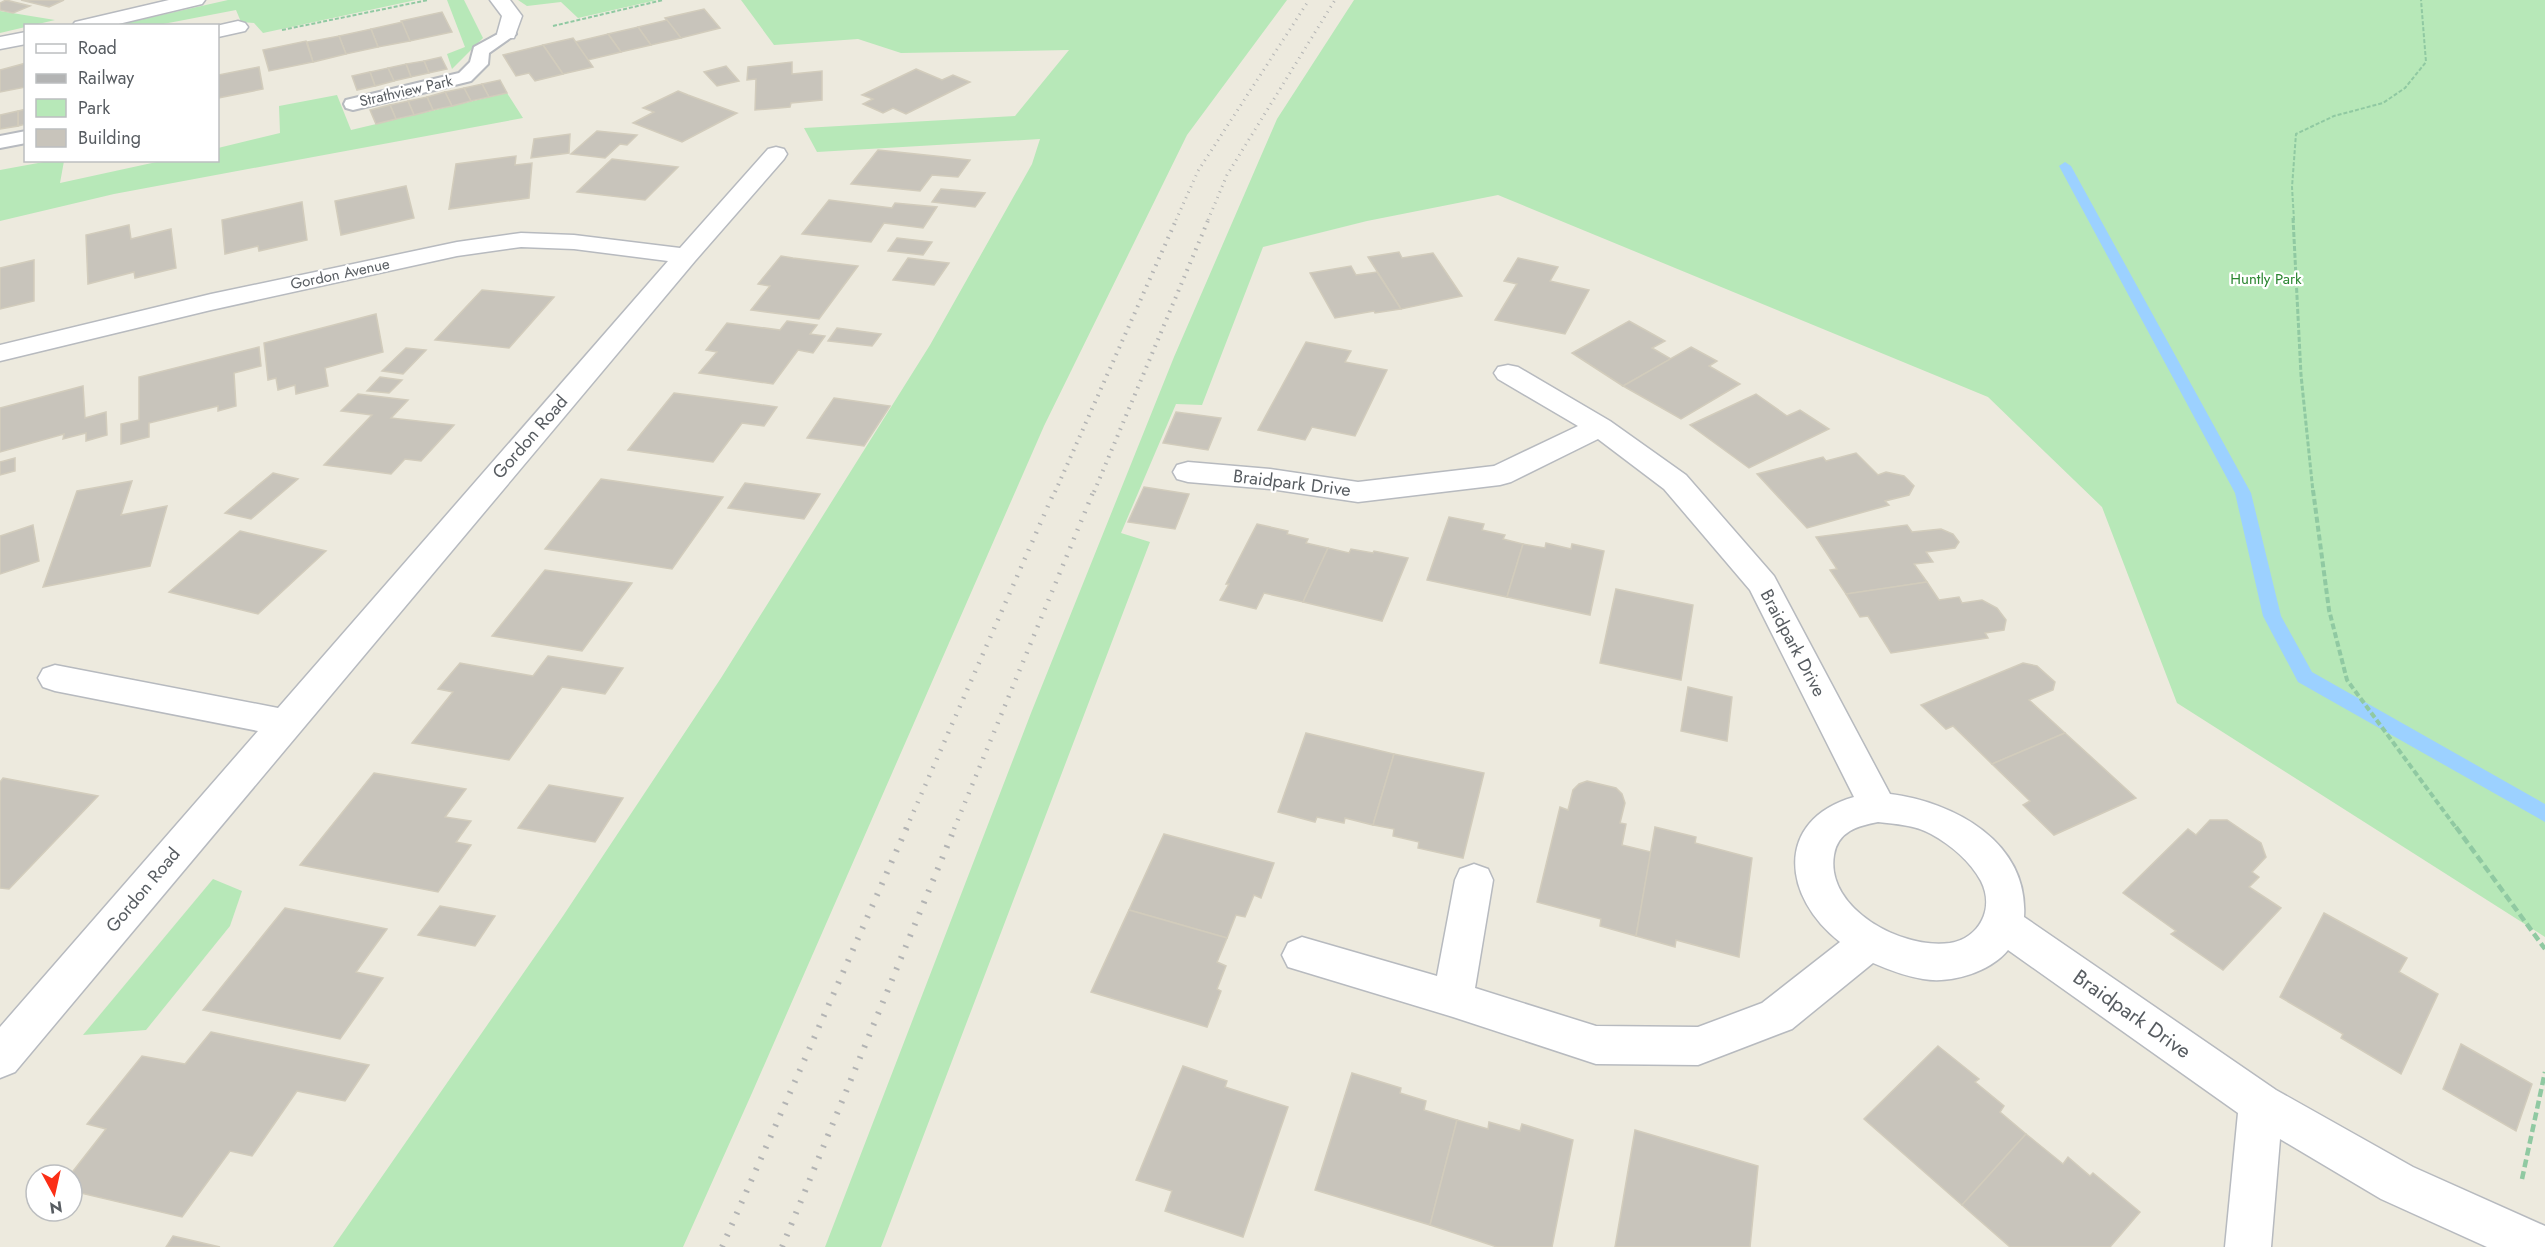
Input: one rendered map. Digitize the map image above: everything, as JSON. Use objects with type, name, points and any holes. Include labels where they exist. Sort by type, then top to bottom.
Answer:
[{"type":"street","points":[[88,24],[195,0]]},
{"type":"street","points":[[500,0],[512,16],[507,34]]},
{"type":"street","points":[[219,31],[238,27]]},
{"type":"street","points":[[0,43],[24,38]]},
{"type":"street","name":"Gordon Road","points":[[0,1058],[686,256],[776,154]]},
{"type":"street","name":"Gordon Avenue","points":[[0,353],[211,302],[457,249],[520,240],[574,242],[686,256]]},
{"type":"street","name":"Braidpark Drive","points":[[1508,373],[1600,427],[1676,482],[1763,584],[1878,807]]},
{"type":"street","name":"Braidpark Drive","points":[[1188,472],[1270,479],[1358,492],[1500,475],[1600,427]]},
{"type":"street","points":[[55,678],[286,723]]},
{"type":"street","points":[[1878,807],[1911,810],[1944,823],[1973,843],[1995,870],[2006,897],[2003,924],[1992,942],[1975,954],[1952,961],[1925,962],[1896,955],[1869,943],[1837,917],[1818,887],[1813,856],[1823,831],[1846,814],[1878,807]]},
{"type":"street","points":[[1453,999],[1474,879]]},
{"type":"street","name":"Braidpark Drive","points":[[2003,924],[2261,1104],[2397,1183],[2525,1240]]},
{"type":"street","points":[[1302,955],[1453,999],[1596,1045],[1698,1046],[1777,1016],[1869,943]]},
{"type":"street","points":[[2248,1247],[2261,1104]]},
{"type":"lane","name":"Strathview Park","points":[[353,104],[465,77],[479,64],[480,51],[507,34]]},
{"type":"lane","points":[[0,142],[24,137]]},
{"type":"path","points":[[276,32],[428,0]]},
{"type":"path","points":[[507,34],[561,25],[663,0]]},
{"type":"path","points":[[2421,0],[2426,62],[2405,88],[2383,103],[2334,116],[2296,134],[2292,187],[2301,375],[2317,529],[2329,610],[2347,680],[2545,949]]},
{"type":"path","points":[[2525,1240],[2545,1072]]},
{"type":"green space","points":[[228,0],[416,0],[263,33],[254,23],[241,22],[236,10],[163,24],[121,24]]},
{"type":"green space","points":[[447,0],[464,0],[483,38],[452,69],[447,54],[465,47]]},
{"type":"green space","points":[[518,0],[657,0],[578,18],[561,2],[527,6]]},
{"type":"green space","points":[[741,0],[1287,0],[1187,135],[1044,426],[683,1247],[333,1247],[563,916],[721,678],[930,345],[1032,164],[1040,139],[817,152],[804,128],[1015,116],[1069,50],[901,53],[858,39],[774,45]]},
{"type":"green space","name":"Huntly Park","points":[[1354,0],[2545,0],[2545,937],[2177,703],[2102,507],[1988,397],[1498,195],[1367,221],[1263,247],[1202,405],[1176,404],[1121,533],[1150,542],[881,1247],[825,1247],[1031,713],[1174,357],[1277,119]]},
{"type":"green space","points":[[0,11],[55,20],[38,24],[24,24],[24,27],[0,33]]},
{"type":"green space","points":[[507,93],[523,118],[114,194],[0,221],[0,170],[44,162],[64,162],[60,183],[156,162],[219,162],[219,148],[280,133],[279,106],[337,95],[351,130]]},
{"type":"green space","points":[[213,879],[242,891],[230,926],[146,1030],[83,1035]]},
{"type":"building","points":[[6,0],[30,6],[13,13],[0,10],[0,3]]},
{"type":"building","points":[[21,0],[64,0],[49,7]]},
{"type":"building","points":[[704,9],[720,28],[681,38],[665,18]]},
{"type":"building","points":[[442,12],[452,32],[410,41],[401,21]]},
{"type":"building","points":[[667,20],[681,38],[651,45],[638,27]]},
{"type":"building","points":[[402,22],[410,41],[378,47],[371,29]]},
{"type":"building","points":[[638,27],[651,45],[621,52],[608,34]]},
{"type":"building","points":[[371,29],[378,47],[346,54],[339,36]]},
{"type":"building","points":[[608,34],[621,52],[588,60],[575,42]]},
{"type":"building","points":[[339,36],[346,54],[313,62],[307,42]]},
{"type":"building","points":[[573,38],[593,67],[563,74],[543,45]]},
{"type":"building","points":[[306,41],[313,62],[269,71],[263,50]]},
{"type":"building","points":[[543,45],[563,74],[535,81],[529,73],[516,76],[503,55]]},
{"type":"building","points":[[441,57],[447,69],[429,73],[424,61]]},
{"type":"building","points":[[424,61],[429,73],[411,77],[406,64]]},
{"type":"building","points":[[792,62],[792,74],[822,71],[822,100],[791,103],[790,107],[755,110],[756,79],[747,80],[748,67]]},
{"type":"building","points":[[24,64],[24,87],[0,92],[0,70]]},
{"type":"building","points":[[406,64],[411,77],[394,81],[388,68]]},
{"type":"building","points":[[726,66],[739,81],[717,86],[704,72]]},
{"type":"building","points":[[259,67],[263,89],[219,98],[219,75]]},
{"type":"building","points":[[388,68],[394,81],[375,86],[370,72]]},
{"type":"building","points":[[916,69],[942,80],[953,75],[970,82],[906,114],[893,108],[883,113],[863,104],[873,99],[862,95]]},
{"type":"building","points":[[370,72],[375,86],[357,90],[352,76]]},
{"type":"building","points":[[500,80],[507,93],[489,97],[482,84]]},
{"type":"building","points":[[482,84],[489,97],[471,101],[464,88]]},
{"type":"building","points":[[464,88],[471,101],[452,106],[445,92]]},
{"type":"building","points":[[678,91],[737,113],[682,142],[633,123],[654,112],[643,108]]},
{"type":"building","points":[[445,92],[452,106],[433,110],[427,97]]},
{"type":"building","points":[[427,97],[433,110],[414,115],[408,101]]},
{"type":"building","points":[[408,101],[414,115],[396,119],[390,105]]},
{"type":"building","points":[[390,105],[396,119],[376,124],[370,110]]},
{"type":"building","points":[[24,110],[24,124],[18,126],[18,111]]},
{"type":"building","points":[[18,111],[18,126],[0,129],[0,115]]},
{"type":"building","points":[[597,131],[637,135],[627,145],[620,144],[605,158],[571,154]]},
{"type":"building","points":[[570,134],[569,153],[531,158],[534,139]]},
{"type":"building","points":[[878,150],[970,160],[958,177],[932,175],[920,191],[851,184]]},
{"type":"building","points":[[516,156],[515,165],[532,163],[529,198],[449,209],[456,164]]},
{"type":"building","points":[[612,159],[678,167],[645,200],[577,192]]},
{"type":"building","points":[[406,186],[414,218],[341,235],[335,201]]},
{"type":"building","points":[[941,189],[985,193],[975,207],[932,202]]},
{"type":"building","points":[[829,200],[892,208],[895,203],[937,207],[923,228],[884,223],[871,242],[802,234]]},
{"type":"building","points":[[302,202],[307,240],[259,251],[258,246],[225,254],[222,220]]},
{"type":"building","points":[[129,225],[131,239],[171,229],[176,268],[135,278],[134,272],[88,284],[86,235]]},
{"type":"building","points":[[897,238],[932,242],[923,255],[888,251]]},
{"type":"building","points":[[1399,252],[1402,258],[1433,253],[1462,296],[1401,309],[1368,257]]},
{"type":"building","points":[[781,256],[858,266],[819,319],[751,310],[770,286],[758,284]]},
{"type":"building","points":[[908,258],[949,263],[934,285],[893,280]]},
{"type":"building","points":[[1518,258],[1558,267],[1550,281],[1589,290],[1565,334],[1495,320],[1517,284],[1504,281]]},
{"type":"building","points":[[34,260],[34,301],[0,309],[0,268]]},
{"type":"building","points":[[1351,266],[1356,275],[1377,272],[1401,309],[1335,318],[1310,273]]},
{"type":"building","points":[[482,290],[554,297],[509,348],[435,340]]},
{"type":"building","points":[[376,314],[383,352],[325,368],[328,386],[296,394],[295,385],[278,390],[276,378],[268,380],[264,343]]},
{"type":"building","points":[[787,321],[817,325],[810,334],[825,336],[813,353],[798,350],[773,384],[699,373],[717,352],[706,350],[727,323],[780,330]]},
{"type":"building","points":[[1629,321],[1665,341],[1652,348],[1671,359],[1623,386],[1572,353]]},
{"type":"building","points":[[837,328],[881,334],[872,346],[828,341]]},
{"type":"building","points":[[1306,342],[1351,351],[1345,362],[1387,370],[1355,436],[1312,427],[1305,440],[1258,430]]},
{"type":"building","points":[[259,347],[261,366],[234,373],[236,406],[218,411],[218,406],[149,423],[149,437],[121,444],[121,424],[139,420],[139,377]]},
{"type":"building","points":[[1691,347],[1717,361],[1709,366],[1740,384],[1681,419],[1623,386]]},
{"type":"building","points":[[406,348],[426,350],[403,374],[382,371]]},
{"type":"building","points":[[380,377],[402,380],[389,393],[367,391]]},
{"type":"building","points":[[83,386],[85,418],[106,412],[107,435],[86,441],[86,433],[63,439],[64,434],[0,452],[0,408]]},
{"type":"building","points":[[674,393],[777,407],[764,426],[742,423],[713,462],[628,450]]},
{"type":"building","points":[[358,394],[408,400],[391,418],[454,425],[421,461],[405,459],[391,474],[324,465],[372,415],[341,411]]},
{"type":"building","points":[[1756,394],[1787,416],[1800,410],[1829,429],[1749,468],[1690,425]]},
{"type":"building","points":[[834,398],[890,406],[864,446],[807,438]]},
{"type":"building","points":[[1176,412],[1221,418],[1208,450],[1163,443]]},
{"type":"building","points":[[1856,453],[1878,475],[1886,472],[1904,476],[1914,486],[1909,495],[1885,501],[1889,505],[1807,528],[1757,474],[1823,457],[1826,461]]},
{"type":"building","points":[[15,458],[15,471],[0,475],[0,462]]},
{"type":"building","points":[[273,473],[298,479],[251,519],[225,513]]},
{"type":"building","points":[[601,479],[723,497],[672,569],[545,549]]},
{"type":"building","points":[[132,481],[121,515],[167,506],[150,566],[43,587],[77,491]]},
{"type":"building","points":[[745,483],[820,494],[804,519],[728,508]]},
{"type":"building","points":[[1144,487],[1189,494],[1175,529],[1128,522]]},
{"type":"building","points":[[1449,517],[1484,524],[1482,530],[1505,535],[1503,539],[1523,544],[1507,597],[1427,580]]},
{"type":"building","points":[[1257,524],[1288,531],[1287,534],[1308,539],[1306,543],[1328,548],[1303,602],[1264,593],[1256,609],[1220,600]]},
{"type":"building","points":[[33,525],[39,561],[0,574],[0,536]]},
{"type":"building","points":[[1907,525],[1912,532],[1941,529],[1953,534],[1959,542],[1955,548],[1926,552],[1933,562],[1914,564],[1927,582],[1846,594],[1830,570],[1837,569],[1816,537]]},
{"type":"building","points":[[240,531],[326,551],[258,614],[169,592]]},
{"type":"building","points":[[1546,543],[1571,549],[1572,544],[1604,551],[1590,615],[1507,597],[1523,544],[1545,548]]},
{"type":"building","points":[[1328,548],[1349,553],[1351,549],[1373,553],[1374,551],[1408,558],[1382,621],[1303,602]]},
{"type":"building","points":[[545,570],[632,583],[582,651],[492,636]]},
{"type":"building","points":[[1927,582],[1939,600],[1959,597],[1962,603],[1982,600],[1997,608],[2006,620],[2004,630],[1985,633],[1988,638],[1891,653],[1868,616],[1860,617],[1846,594]]},
{"type":"building","points":[[1616,589],[1693,605],[1681,680],[1600,663]]},
{"type":"building","points":[[548,656],[623,668],[605,694],[562,687],[509,760],[412,743],[453,692],[438,689],[460,663],[533,676]]},
{"type":"building","points":[[2023,663],[2037,666],[2055,682],[2053,690],[2029,700],[2065,733],[1992,764],[1953,726],[1946,729],[1921,705]]},
{"type":"building","points":[[1688,687],[1732,697],[1727,741],[1681,731]]},
{"type":"building","points":[[1306,733],[1394,754],[1373,825],[1345,818],[1344,823],[1317,817],[1315,822],[1278,812]]},
{"type":"building","points":[[2065,733],[2136,798],[2054,835],[2023,805],[2030,801],[1992,764]]},
{"type":"building","points":[[1394,754],[1484,773],[1463,858],[1418,848],[1419,842],[1393,836],[1394,829],[1373,825]]},
{"type":"building","points":[[374,773],[466,789],[445,817],[471,821],[456,842],[471,845],[438,892],[300,865]]},
{"type":"building","points":[[3,778],[98,796],[9,889],[0,888],[0,782]]},
{"type":"building","points":[[1587,781],[1616,788],[1622,794],[1625,803],[1620,823],[1626,824],[1622,845],[1651,852],[1636,936],[1600,926],[1601,919],[1537,902],[1560,807],[1568,810],[1573,790],[1579,784]]},
{"type":"building","points":[[549,785],[623,798],[595,842],[518,828]]},
{"type":"building","points":[[2210,820],[2227,820],[2261,843],[2266,857],[2252,872],[2259,877],[2249,887],[2281,908],[2223,970],[2171,934],[2176,931],[2123,893],[2188,829],[2196,835]]},
{"type":"building","points":[[1655,827],[1696,837],[1695,843],[1752,858],[1739,957],[1676,940],[1675,947],[1636,936]]},
{"type":"building","points":[[1164,834],[1274,863],[1261,898],[1254,895],[1245,917],[1236,915],[1227,938],[1129,910]]},
{"type":"building","points":[[440,906],[495,916],[475,946],[418,935]]},
{"type":"building","points":[[285,908],[387,929],[356,972],[383,978],[340,1039],[203,1010]]},
{"type":"building","points":[[1129,910],[1227,938],[1217,962],[1226,966],[1217,989],[1221,991],[1207,1027],[1091,992]]},
{"type":"building","points":[[2324,913],[2407,958],[2399,972],[2438,994],[2401,1074],[2341,1038],[2343,1034],[2280,997]]},
{"type":"building","points":[[211,1032],[369,1065],[345,1101],[297,1091],[252,1156],[230,1151],[182,1217],[84,1194],[84,1163],[79,1163],[106,1129],[87,1124],[142,1056],[185,1064]]},
{"type":"building","points":[[2461,1044],[2532,1084],[2516,1131],[2443,1089]]},
{"type":"building","points":[[1938,1046],[1979,1079],[1975,1082],[2004,1106],[2000,1112],[2026,1134],[1962,1205],[1864,1119]]},
{"type":"building","points":[[1183,1066],[1227,1081],[1225,1087],[1288,1107],[1243,1237],[1165,1211],[1172,1191],[1136,1180]]},
{"type":"building","points":[[1352,1073],[1401,1088],[1400,1093],[1426,1101],[1424,1110],[1457,1120],[1430,1225],[1315,1190]]},
{"type":"building","points":[[1457,1120],[1488,1129],[1489,1122],[1520,1131],[1522,1124],[1573,1140],[1552,1247],[1497,1247],[1430,1225]]},
{"type":"building","points":[[1635,1130],[1758,1166],[1750,1247],[1615,1247]]},
{"type":"building","points":[[2026,1134],[2063,1164],[2068,1157],[2090,1176],[2093,1173],[2140,1212],[2110,1247],[2010,1247],[1962,1205]]},
{"type":"building","points":[[173,1236],[220,1247],[166,1247]]},
{"type":"waterway","points":[[2065,166],[2243,493],[2272,616],[2305,677],[2545,814]]},
{"type":"railway","points":[[1176,220],[1198,171],[1309,0]]},
{"type":"railway","points":[[1208,220],[1227,175],[1335,0]]},
{"type":"railway","points":[[1055,492],[1177,218]]},
{"type":"railway","points":[[1094,492],[1209,218]]},
{"type":"railway","points":[[906,829],[1055,490]]},
{"type":"railway","points":[[954,829],[1094,490]]},
{"type":"railway","points":[[722,1247],[907,827]]},
{"type":"railway","points":[[782,1247],[955,827]]}]
